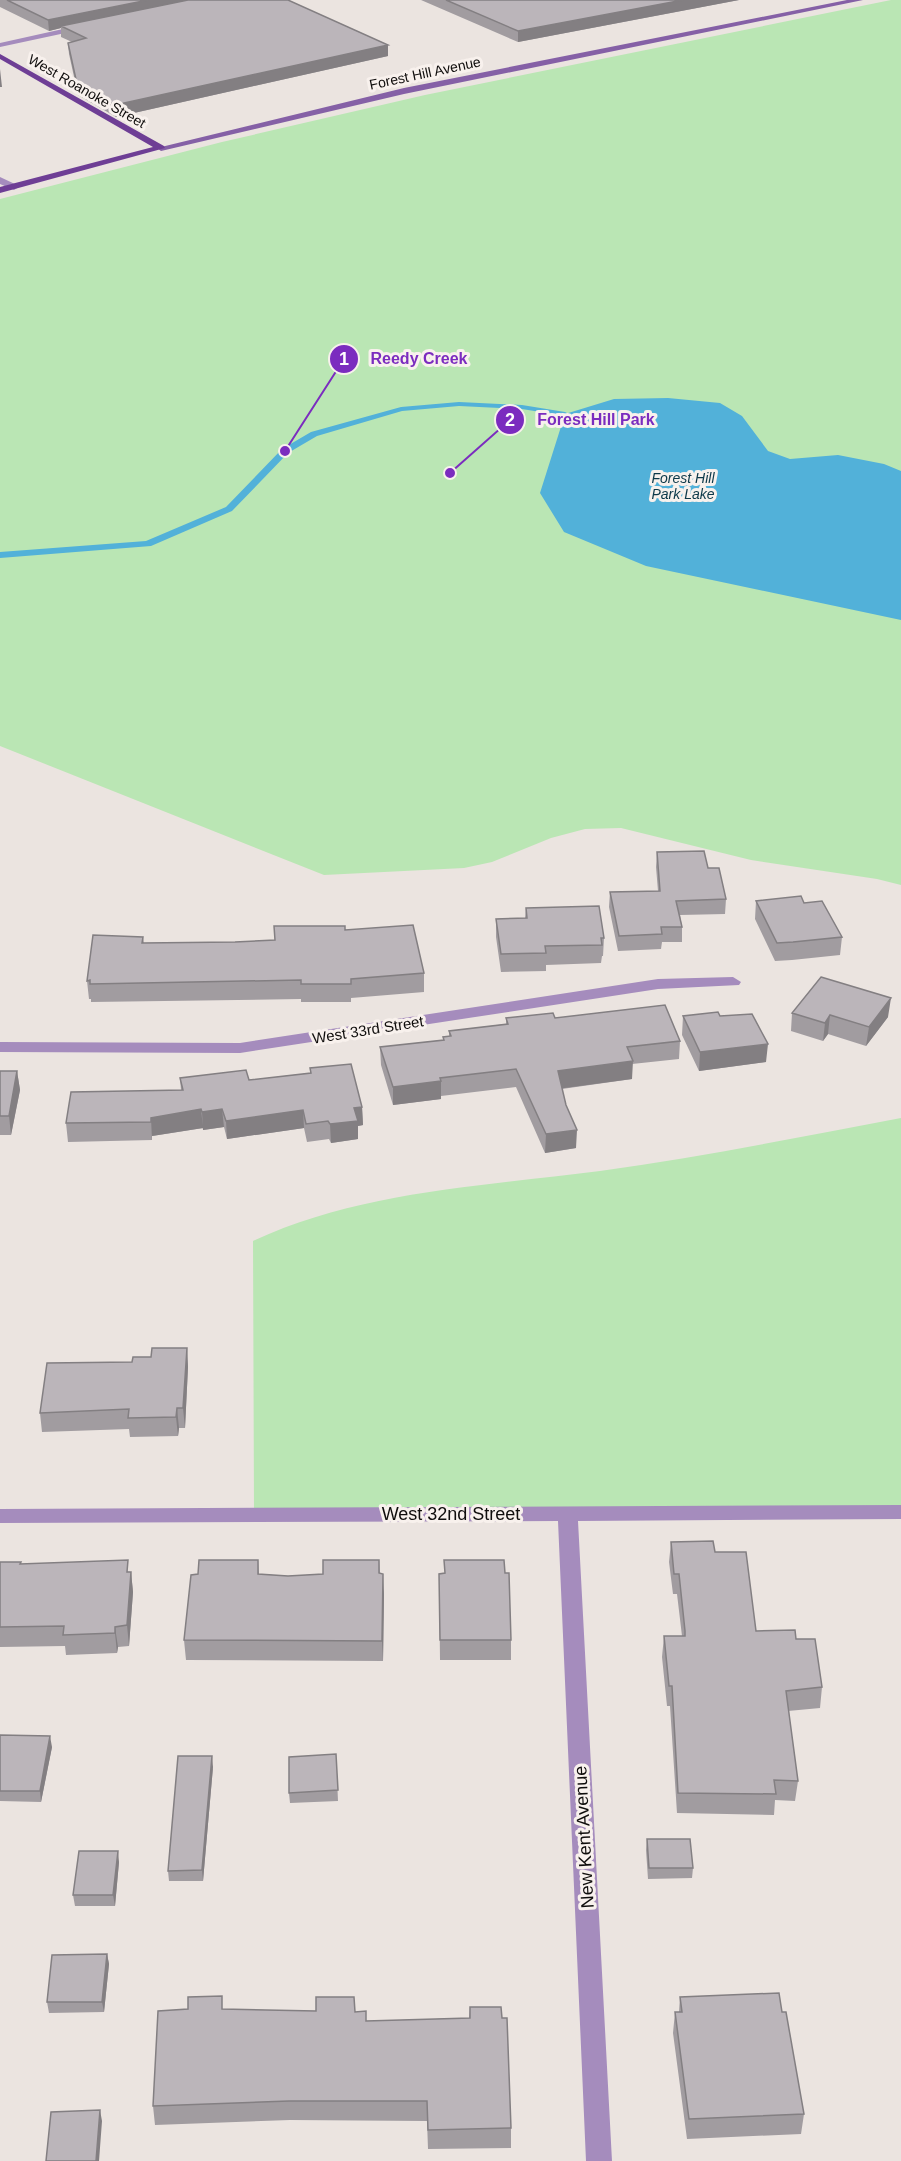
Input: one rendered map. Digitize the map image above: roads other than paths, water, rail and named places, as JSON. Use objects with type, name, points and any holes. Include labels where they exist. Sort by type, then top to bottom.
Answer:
[{"type":"main road","name":"Forest Hill Avenue","points":[[0,190],[161,148],[404,91],[859,0]]},
{"type":"main road","name":"West Roanoke Street","points":[[0,56],[161,148]]},
{"type":"street","points":[[0,45],[94,24]]},
{"type":"street","points":[[0,180],[14,187]]},
{"type":"street","name":"West 33rd Street","points":[[0,1047],[240,1048],[279,1044],[658,984],[733,982]]},
{"type":"street","name":"West 32nd Street","points":[[0,1516],[901,1512]]},
{"type":"street","name":"New Kent Avenue","points":[[568,1513],[599,2161]]},
{"type":"water","name":"Forest Hill Park Lake","points":[[668,398],[720,403],[742,416],[768,451],[790,459],[838,455],[884,464],[901,471],[901,620],[646,566],[564,532],[540,493],[565,414],[614,399]]},
{"type":"waterway","points":[[0,555],[148,544],[229,509],[285,451],[314,434],[401,409],[459,404],[522,407],[565,414]]},
{"type":"place","name":"Reedy Creek","points":[[285,451]]},
{"type":"place","name":"Forest Hill Park","points":[[450,473]]}]
